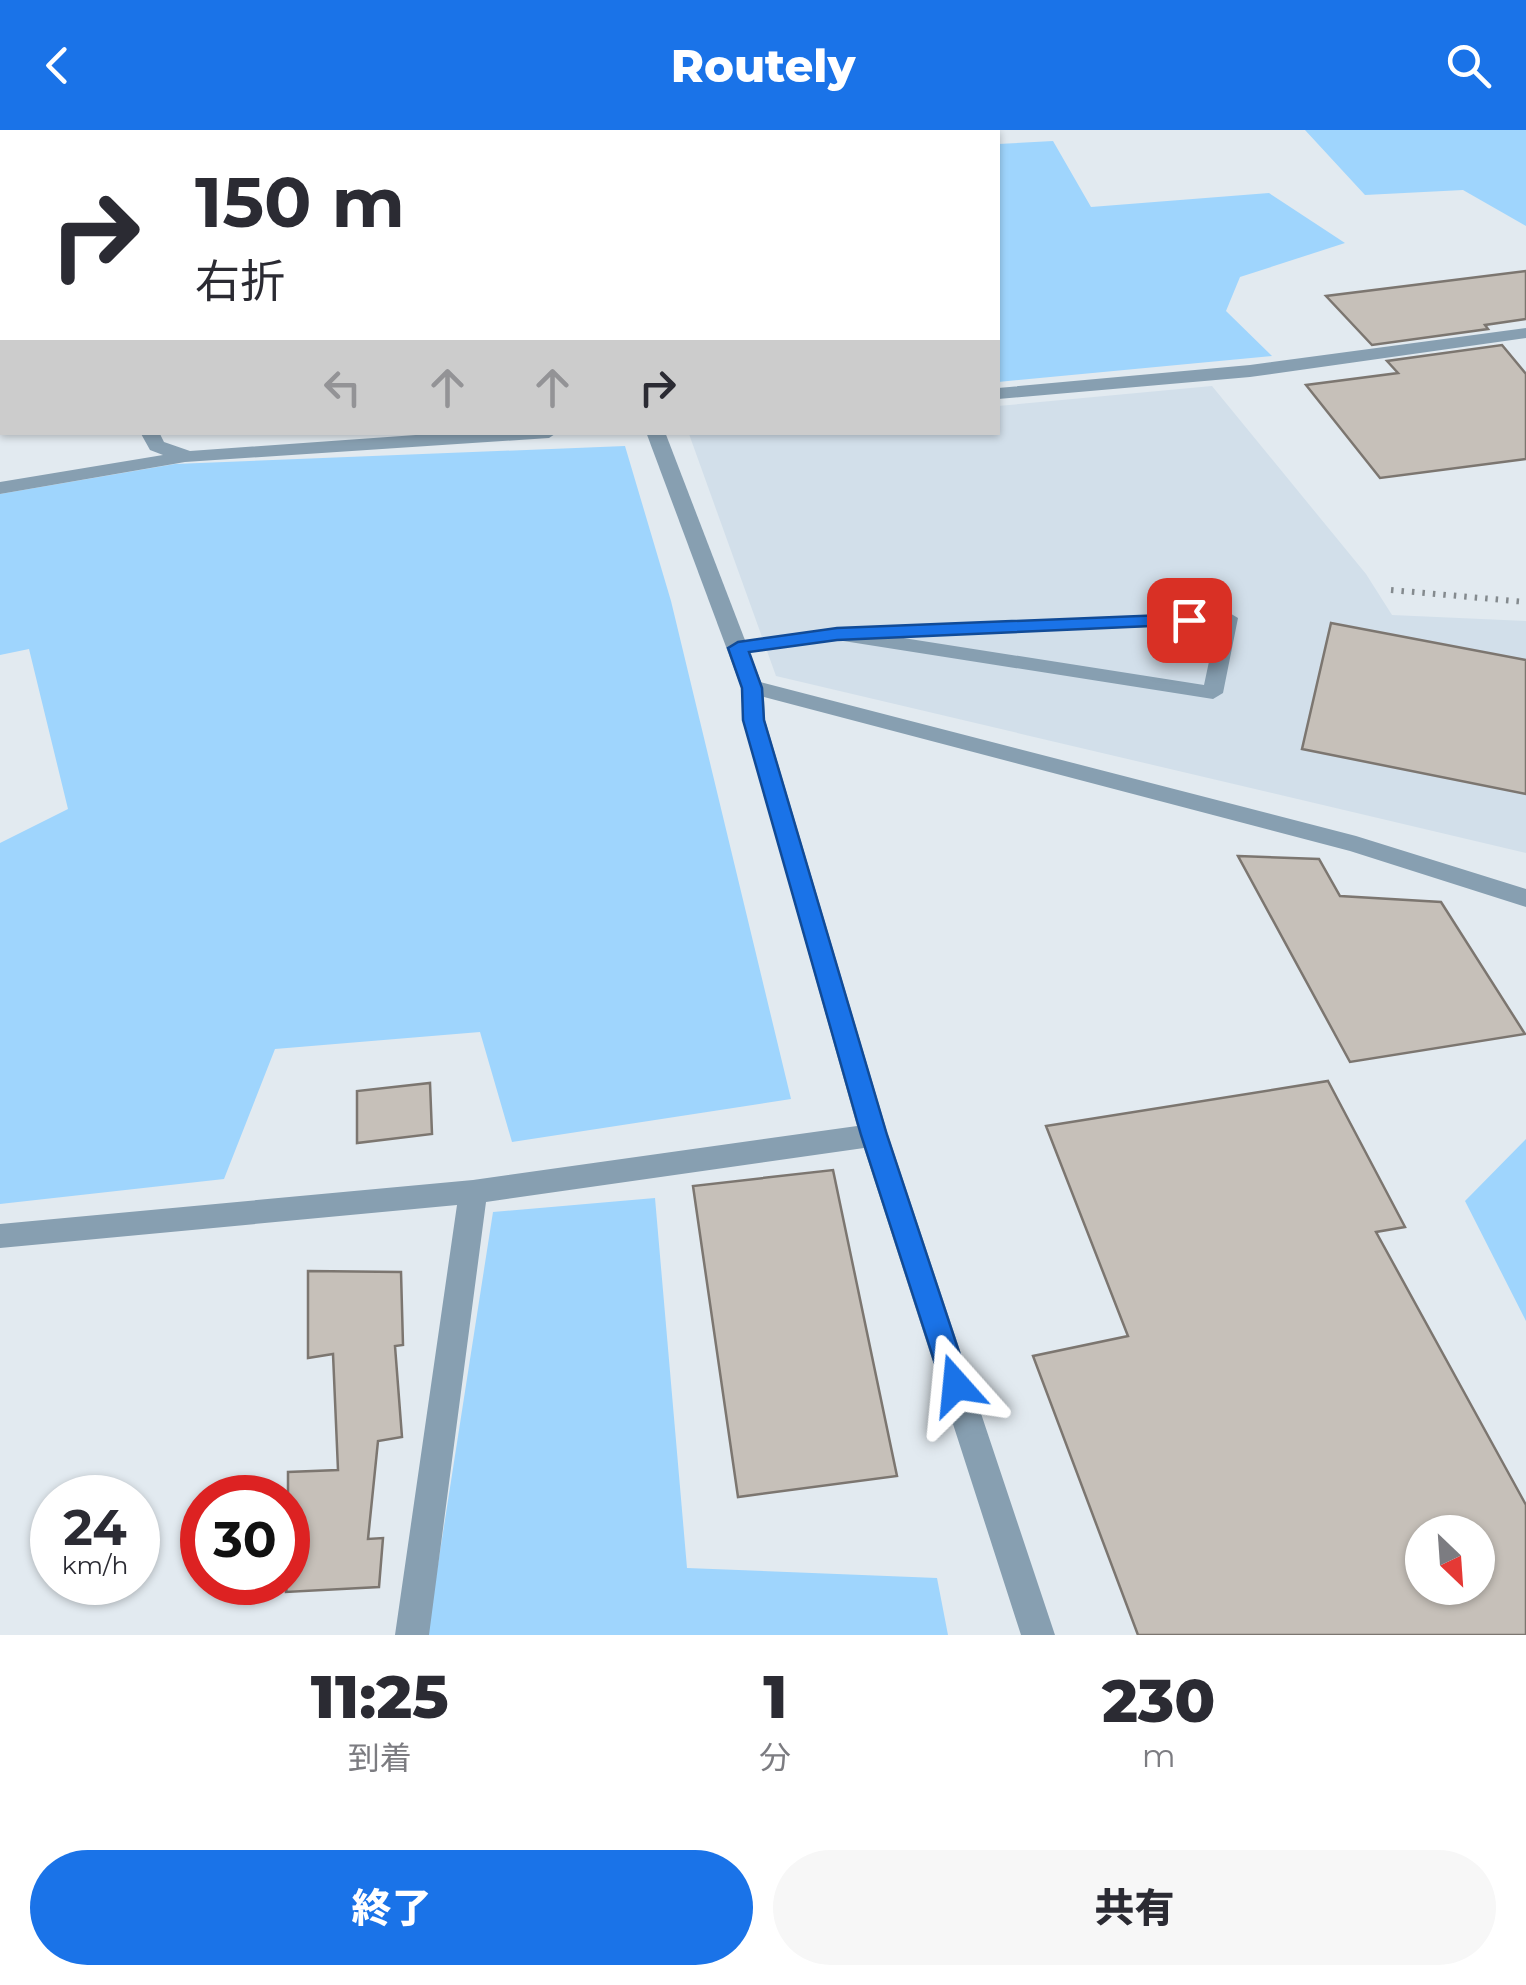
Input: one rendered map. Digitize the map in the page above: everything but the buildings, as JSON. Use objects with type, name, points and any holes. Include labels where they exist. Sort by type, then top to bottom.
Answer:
[{"type":"street","points":[[1000,394],[1250,371],[1526,333]]},
{"type":"street","points":[[151,435],[157,446],[188,456]]},
{"type":"street","points":[[0,488],[132,462],[188,456],[503,435]]},
{"type":"street","points":[[657,435],[752,688],[754,720],[874,1135],[1038,1635]]},
{"type":"street","points":[[752,688],[1356,844],[1526,898]]},
{"type":"street","points":[[0,1236],[474,1192],[874,1135]]},
{"type":"street","points":[[412,1635],[474,1192]]},
{"type":"lane","points":[[738,648],[837,634],[1228,618],[1214,693],[837,634]]},
{"type":"path","points":[[1391,590],[1526,602]]},
{"type":"shaded area","points":[[1305,130],[1526,130],[1526,226],[1463,190],[1365,195]]},
{"type":"shaded area","points":[[1053,141],[1091,207],[1269,193],[1345,243],[1240,277],[1226,311],[1272,356],[1000,382],[1000,144]]},
{"type":"shaded area","points":[[1212,386],[1366,574],[1392,615],[1526,621],[1526,853],[776,676],[689,435],[1000,435],[1000,406]]},
{"type":"shaded area","points":[[625,446],[671,601],[791,1099],[512,1142],[480,1032],[275,1049],[224,1179],[0,1204],[0,843],[68,809],[29,649],[0,655],[0,494],[175,464]]},
{"type":"shaded area","points":[[1526,1139],[1526,1321],[1465,1201]]},
{"type":"shaded area","points":[[655,1198],[687,1568],[937,1578],[948,1635],[427,1635],[493,1212]]},
{"type":"route","points":[[956,1385],[874,1135],[754,720],[752,688],[738,648],[837,634],[1189,620]]}]
